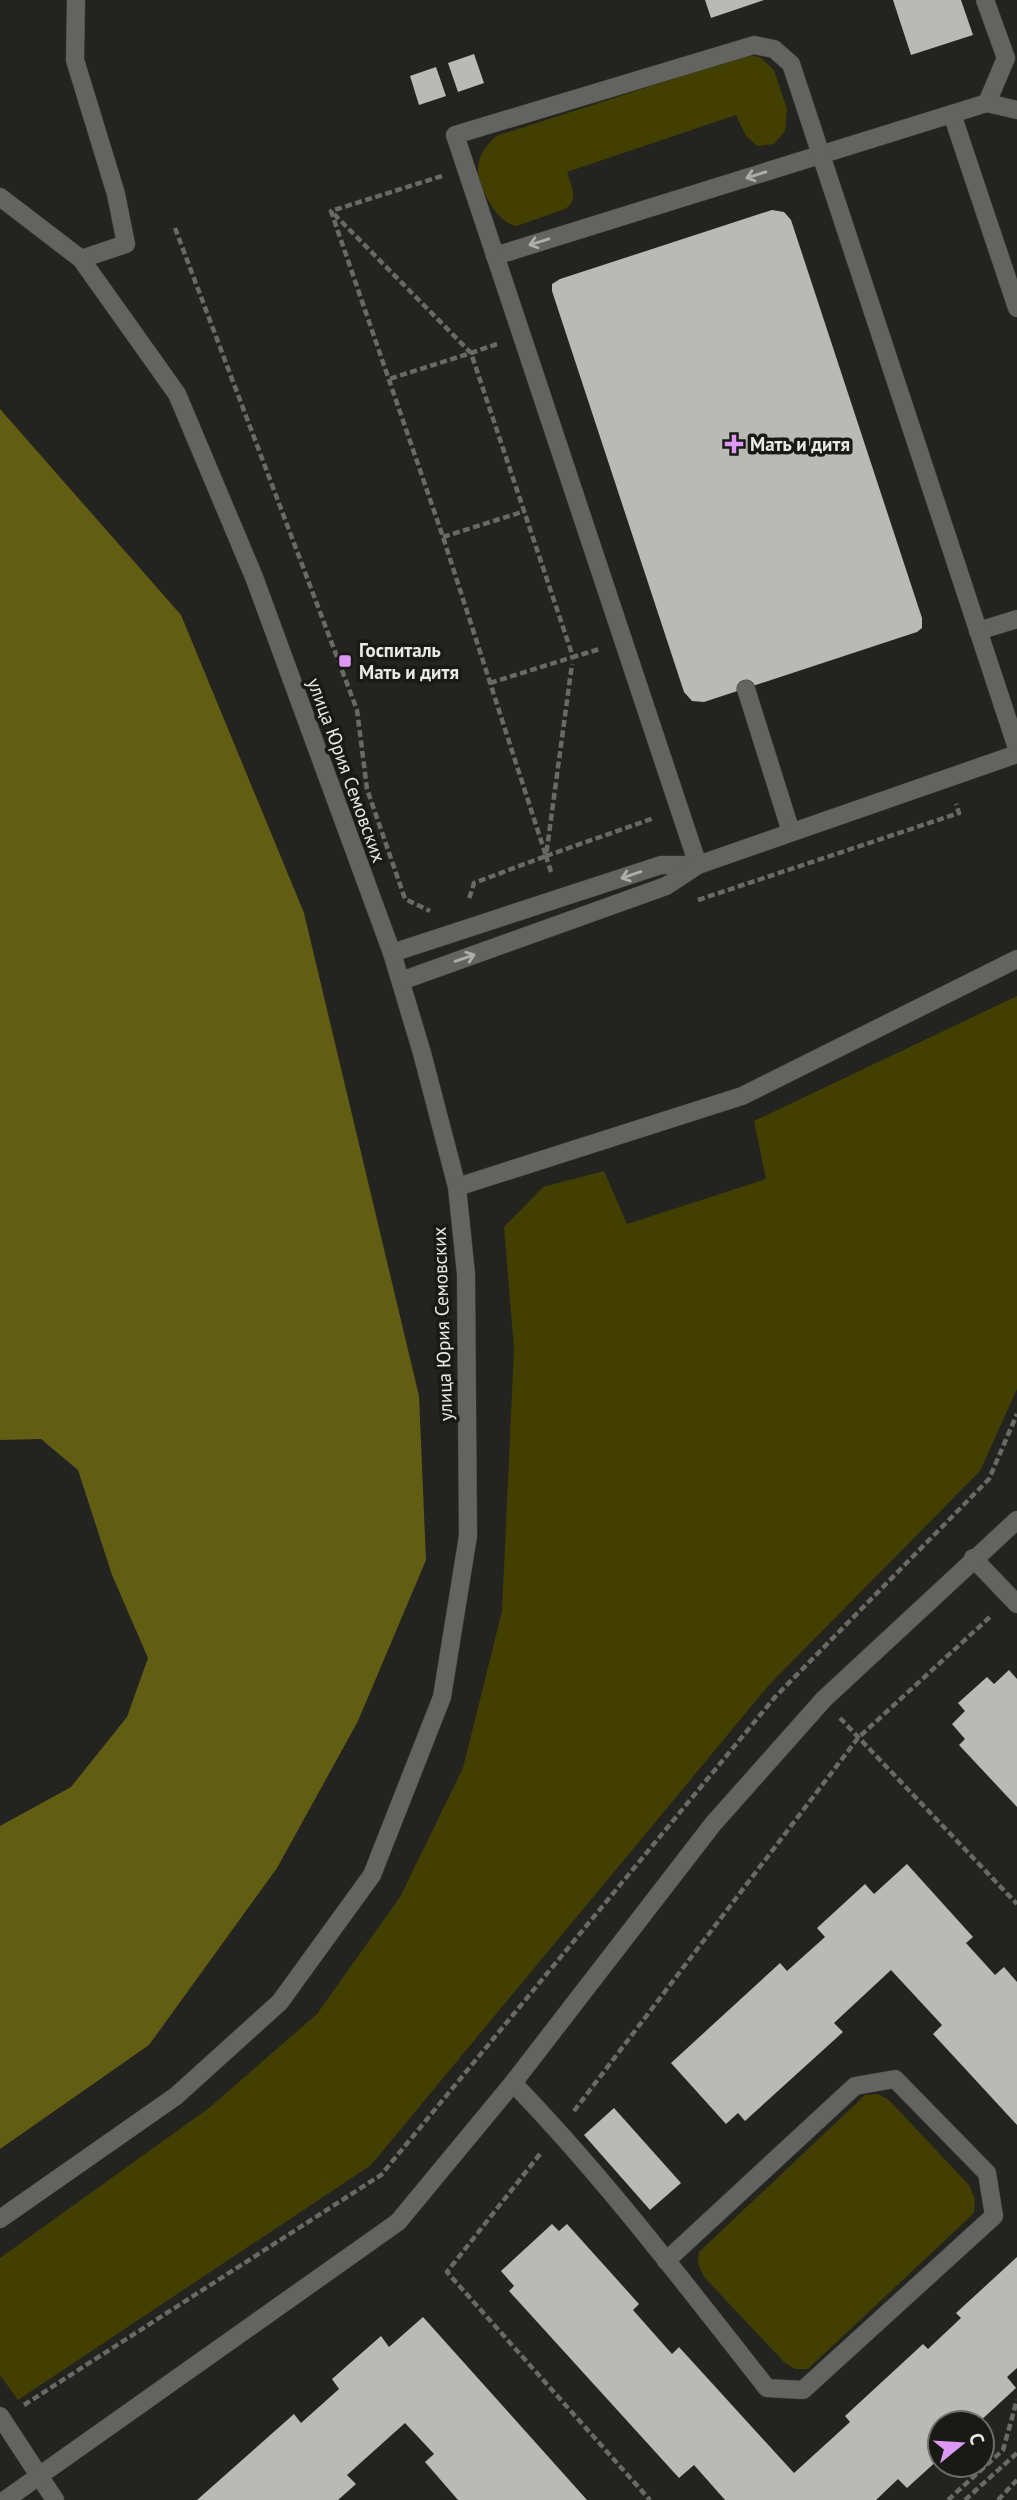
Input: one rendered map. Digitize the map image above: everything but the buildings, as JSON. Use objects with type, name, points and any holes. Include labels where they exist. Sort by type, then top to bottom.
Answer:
[{"type":"street","points":[[76,0],[75,60],[116,194],[126,244],[81,258]]},
{"type":"street","points":[[985,0],[1006,58],[987,103]]},
{"type":"street","points":[[698,865],[455,135],[754,45],[774,49],[791,64],[1017,748]]},
{"type":"street","points":[[495,256],[987,103],[1017,110]]},
{"type":"street","points":[[952,114],[1017,308]]},
{"type":"street","name":"улица Юрия Семовских","points":[[0,197],[81,258],[177,394],[254,577],[392,953],[457,1187],[466,1274],[468,1536],[442,1697],[372,1875],[279,2002],[176,2096],[0,2219]]},
{"type":"street","points":[[978,631],[1017,619]]},
{"type":"street","points":[[746,689],[791,832]]},
{"type":"street","points":[[401,981],[666,886],[698,865],[1017,754]]},
{"type":"street","points":[[392,953],[662,864],[698,865]]},
{"type":"street","points":[[457,1187],[742,1096],[1017,960]]},
{"type":"street","points":[[5,2500],[398,2222],[513,2083],[713,1824],[824,1699],[1017,1520]]},
{"type":"street","points":[[973,1558],[1014,1601]]},
{"type":"street","points":[[513,2083],[559,2131],[768,2388],[803,2390],[994,2216],[988,2174],[895,2079],[855,2086],[666,2261]]},
{"type":"street","points":[[1,2417],[55,2500]]},
{"type":"path","points":[[331,211],[442,176],[451,179]]},
{"type":"path","points":[[331,211],[471,353],[573,657]]},
{"type":"path","points":[[331,211],[443,537],[559,899]]},
{"type":"path","points":[[175,228],[357,710],[367,789],[405,899],[428,911],[436,909]]},
{"type":"path","points":[[389,379],[503,341]]},
{"type":"path","points":[[443,537],[525,511]]},
{"type":"path","points":[[490,683],[606,648]]},
{"type":"path","points":[[546,856],[572,664]]},
{"type":"path","points":[[690,903],[959,813],[947,778]]},
{"type":"path","points":[[456,903],[469,898],[474,884],[661,816]]},
{"type":"path","points":[[1,2417],[381,2175],[775,1698],[989,1479],[1017,1415]]},
{"type":"path","points":[[650,2500],[447,2272],[559,2131],[858,1738],[1014,1601]]},
{"type":"path","points":[[824,1699],[1017,1904]]},
{"type":"path","points":[[948,2500],[1003,2449],[1017,2400]]},
{"type":"path","points":[[965,2500],[1017,2453]]},
{"type":"path","points":[[998,2500],[1017,2480]]},
{"type":"shaded area","points":[[747,55],[760,57],[774,70],[787,109],[785,131],[774,144],[757,146],[746,136],[736,115],[567,172],[573,197],[565,209],[517,226],[503,219],[490,204],[479,177],[478,165],[483,151],[496,136]]},
{"type":"shaded area","points":[[0,409],[181,615],[304,913],[419,1396],[426,1560],[358,1721],[277,1868],[149,2045],[0,2149],[0,1826],[71,1787],[127,1717],[148,1658],[112,1575],[78,1470],[41,1439],[0,1440]]},
{"type":"shaded area","points":[[1017,996],[1017,1389],[980,1471],[769,1685],[371,2165],[18,2400],[0,2375],[0,2258],[209,2108],[317,2014],[400,1897],[463,1768],[502,1611],[514,1349],[504,1227],[543,1187],[604,1171],[627,1224],[766,1179],[754,1121]]},
{"type":"shaded area","points":[[878,2094],[889,2100],[969,2185],[975,2199],[974,2213],[808,2369],[795,2369],[784,2362],[704,2277],[698,2264],[699,2252],[865,2095]]},
{"type":"place","name":"Мать и дитя","points":[[734,444]]},
{"type":"place","name":"Госпиталь Мать и дитя","points":[[345,661]]}]
